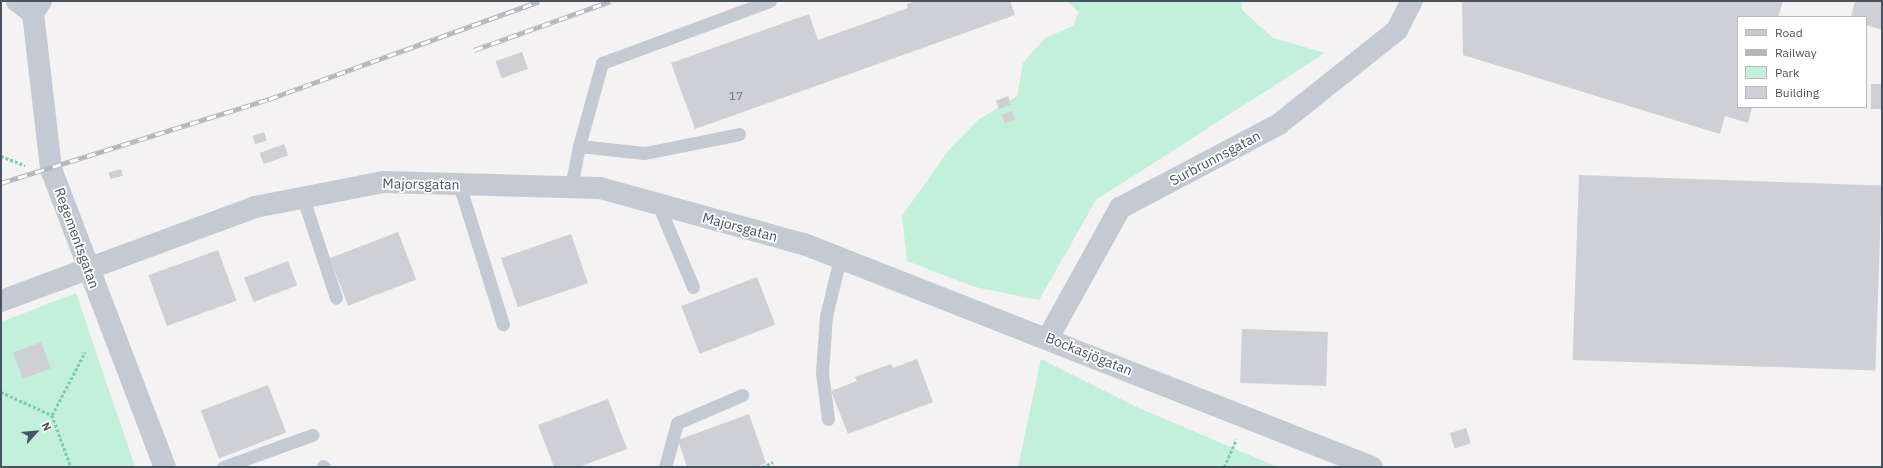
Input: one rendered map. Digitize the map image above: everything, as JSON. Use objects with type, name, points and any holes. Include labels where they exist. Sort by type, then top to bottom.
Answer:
[{"type":"street","name":"Surbrunnsgatan","points":[[1048,338],[1120,208],[1279,124],[1397,30],[1412,1]]},
{"type":"street","name":"Regementsgatan","points":[[30,5],[51,169],[165,467]]},
{"type":"street","name":"Majorsgatan","points":[[1,301],[255,207],[384,182],[600,188],[804,244]]},
{"type":"street","name":"Bockasjögatan","points":[[804,244],[1048,338],[1372,467]]},
{"type":"lane","points":[[571,188],[579,146],[602,63],[770,1]]},
{"type":"lane","points":[[579,146],[645,153],[739,134]]},
{"type":"lane","points":[[459,184],[503,324]]},
{"type":"lane","points":[[303,198],[336,298]]},
{"type":"lane","points":[[658,204],[693,287]]},
{"type":"lane","points":[[828,419],[822,373],[826,316],[840,258]]},
{"type":"lane","points":[[665,467],[677,423],[742,395]]},
{"type":"lane","points":[[223,467],[312,435]]},
{"type":"path","points":[[52,415],[85,352]]},
{"type":"path","points":[[1,392],[52,415],[71,467]]},
{"type":"path","points":[[1224,467],[1246,418]]},
{"type":"path","points":[[762,467],[773,462]]},
{"type":"green space","points":[[1066,1],[1241,1],[1242,10],[1273,38],[1325,53],[1096,200],[1039,300],[975,287],[907,261],[902,216],[949,150],[978,120],[1017,96],[1023,63],[1045,38],[1073,26],[1079,12]]},
{"type":"green space","points":[[76,293],[135,467],[1,467],[1,322]]},
{"type":"green space","points":[[1041,359],[1139,408],[1277,467],[1018,467]]},
{"type":"building","points":[[915,1],[1010,1],[1015,15],[695,129],[671,63],[809,14],[818,40],[908,8],[907,4]]},
{"type":"building","points":[[1462,1],[1783,1],[1778,16],[1737,16],[1737,108],[1752,108],[1748,123],[1725,116],[1720,134],[1463,55]]},
{"type":"building","points":[[1855,1],[1882,1],[1882,30],[1867,25],[1867,16],[1851,16]]},
{"type":"building","points":[[522,52],[528,69],[501,78],[496,61]]},
{"type":"building","points":[[1871,84],[1882,84],[1882,109],[1871,109]]},
{"type":"building","points":[[1008,96],[1011,104],[999,109],[996,101]]},
{"type":"building","points":[[1012,111],[1015,119],[1005,123],[1002,115]]},
{"type":"building","points":[[264,132],[267,141],[255,144],[253,136]]},
{"type":"building","points":[[284,144],[288,155],[264,164],[260,153]]},
{"type":"building","points":[[121,169],[123,176],[110,179],[109,173]]},
{"type":"building","points":[[1579,175],[1882,186],[1875,370],[1573,360]]},
{"type":"building","points":[[398,232],[416,280],[348,306],[330,258]]},
{"type":"building","points":[[571,234],[588,283],[518,307],[501,258]]},
{"type":"building","points":[[218,250],[236,301],[167,326],[148,275]]},
{"type":"building","points":[[288,261],[297,285],[253,302],[244,278]]},
{"type":"building","points":[[757,277],[775,325],[700,354],[681,306]]},
{"type":"building","points":[[1242,329],[1328,332],[1326,386],[1240,383]]},
{"type":"building","points":[[41,342],[51,368],[23,379],[13,353]]},
{"type":"building","points":[[917,359],[933,402],[848,434],[831,391],[857,381],[855,377],[891,364],[893,368]]},
{"type":"building","points":[[268,385],[286,433],[219,458],[201,411]]},
{"type":"building","points":[[608,399],[627,449],[579,467],[554,467],[538,425]]},
{"type":"building","points":[[749,414],[766,463],[756,467],[687,467],[678,440]]},
{"type":"building","points":[[1466,428],[1471,443],[1455,448],[1450,433]]},
{"type":"railway","points":[[1,183],[269,99],[539,1]]},
{"type":"railway","points":[[474,50],[611,1]]}]
